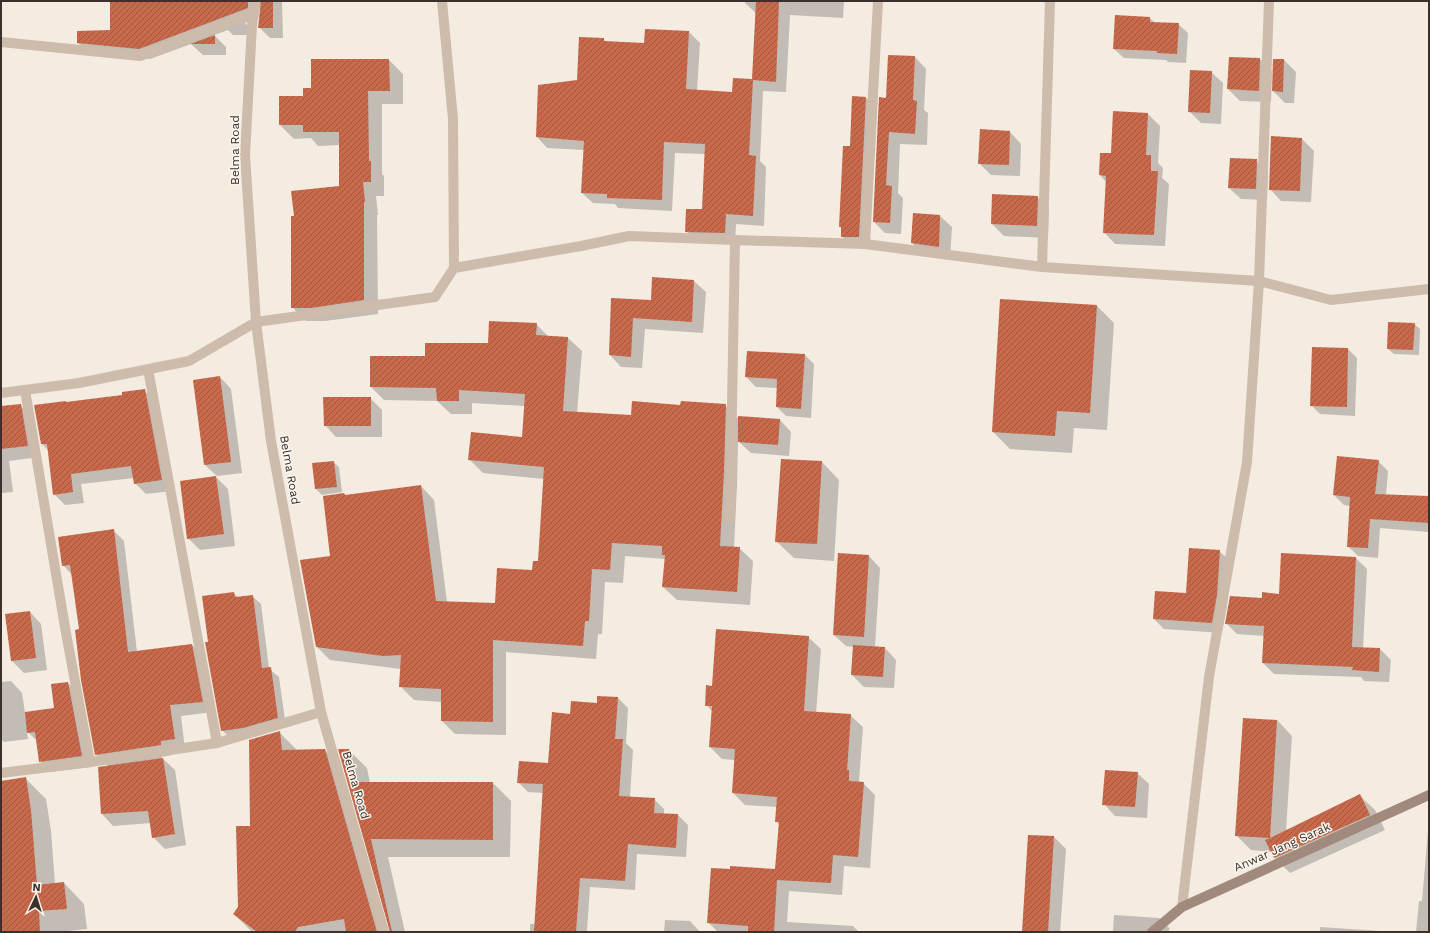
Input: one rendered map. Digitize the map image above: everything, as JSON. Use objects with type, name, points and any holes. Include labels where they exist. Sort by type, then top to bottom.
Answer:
[{"type":"main road","name":"Anwar Jang Sarak","points":[[1152,932],[1182,907],[1429,795]]},
{"type":"street","name":"Belma Road","points":[[255,1],[252,25],[245,155],[256,322],[271,441],[321,712],[384,932]]},
{"type":"street","points":[[1,393],[79,383],[189,361],[256,322],[436,297],[454,268],[454,119],[442,1]]},
{"type":"street","points":[[865,244],[878,1]]},
{"type":"street","points":[[1042,268],[1050,1]]},
{"type":"street","points":[[1182,907],[1209,677],[1247,462],[1259,281],[1269,1]]},
{"type":"street","points":[[1,42],[140,56],[254,13]]},
{"type":"street","points":[[454,268],[581,246],[629,236],[865,244],[1042,268],[1259,281],[1331,300],[1429,289]]},
{"type":"street","points":[[730,518],[735,240]]},
{"type":"street","points":[[148,369],[217,743]]},
{"type":"street","points":[[25,390],[90,762]]},
{"type":"street","points":[[1,773],[90,762],[217,743],[321,712]]},
{"type":"building","points":[[110,1],[248,1],[248,8],[139,49],[77,43],[77,31],[110,30]]},
{"type":"building","points":[[261,1],[273,1],[273,28],[258,28]]},
{"type":"building","points":[[756,1],[779,1],[776,82],[753,80],[749,155],[756,156],[753,216],[726,214],[725,233],[685,232],[686,209],[702,209],[705,144],[664,142],[662,200],[607,198],[607,194],[581,193],[584,141],[536,137],[538,85],[577,80],[579,37],[604,38],[604,41],[644,43],[645,29],[689,31],[686,89],[732,92],[733,78],[752,79]]},
{"type":"building","points":[[1115,15],[1150,17],[1150,22],[1179,23],[1177,54],[1157,53],[1157,51],[1113,49]]},
{"type":"building","points":[[215,35],[215,44],[190,44]]},
{"type":"building","points":[[888,55],[915,56],[913,100],[917,101],[915,134],[889,132],[886,185],[892,186],[890,223],[873,222],[879,97],[886,98]]},
{"type":"building","points":[[1229,57],[1260,58],[1259,91],[1227,89]]},
{"type":"building","points":[[311,59],[389,59],[390,91],[368,91],[369,161],[371,161],[371,182],[363,182],[365,202],[364,300],[311,308],[291,308],[291,216],[294,216],[291,191],[339,186],[339,132],[303,132],[303,125],[279,125],[279,96],[303,96],[303,88],[311,88]]},
{"type":"building","points":[[1273,59],[1284,59],[1283,92],[1272,91]]},
{"type":"building","points":[[1190,70],[1212,71],[1210,113],[1188,112]]},
{"type":"building","points":[[852,96],[866,97],[859,237],[841,237],[841,227],[839,227],[843,146],[850,146]]},
{"type":"building","points":[[1113,111],[1148,113],[1146,155],[1151,155],[1151,171],[1158,171],[1154,235],[1103,233],[1106,176],[1099,175],[1100,153],[1111,153]]},
{"type":"building","points":[[980,129],[1010,131],[1009,165],[978,164]]},
{"type":"building","points":[[1271,136],[1302,138],[1300,191],[1269,190]]},
{"type":"building","points":[[1230,158],[1257,159],[1256,189],[1228,188]]},
{"type":"building","points":[[992,194],[1038,196],[1037,226],[991,224]]},
{"type":"building","points":[[913,213],[940,215],[939,247],[911,243]]},
{"type":"building","points":[[652,277],[694,280],[692,322],[633,318],[631,357],[609,355],[611,298],[651,300]]},
{"type":"building","points":[[1000,299],[1097,305],[1090,413],[1057,411],[1055,436],[992,432]]},
{"type":"building","points":[[489,321],[537,323],[536,335],[568,337],[563,411],[631,415],[632,401],[680,405],[681,401],[726,404],[720,546],[740,547],[737,592],[662,587],[665,555],[662,555],[662,546],[612,543],[610,570],[592,569],[589,621],[585,621],[583,646],[493,640],[493,722],[441,721],[441,689],[399,687],[401,655],[383,656],[316,647],[300,560],[330,556],[323,496],[344,493],[345,495],[421,485],[436,601],[495,603],[497,568],[532,570],[533,561],[538,561],[544,467],[468,460],[471,432],[522,437],[525,394],[459,390],[459,401],[437,401],[436,388],[370,387],[370,356],[425,356],[425,343],[488,343]]},
{"type":"building","points":[[1388,322],[1415,323],[1413,350],[1387,349]]},
{"type":"building","points":[[1312,347],[1348,348],[1347,407],[1310,406]]},
{"type":"building","points":[[747,351],[805,354],[801,409],[776,407],[777,379],[745,377]]},
{"type":"building","points":[[220,376],[231,462],[204,465],[193,380]]},
{"type":"building","points":[[145,389],[162,480],[134,484],[131,466],[71,474],[73,492],[53,495],[47,444],[41,444],[34,405],[122,395],[122,392]]},
{"type":"building","points":[[323,397],[371,397],[371,426],[324,426]]},
{"type":"building","points":[[21,404],[28,446],[1,449],[1,406]]},
{"type":"building","points":[[738,416],[780,419],[778,445],[738,442]]},
{"type":"building","points":[[1337,456],[1379,460],[1375,494],[1429,496],[1429,523],[1370,519],[1368,548],[1347,547],[1350,497],[1333,495]]},
{"type":"building","points":[[781,459],[822,461],[817,544],[775,542]]},
{"type":"building","points":[[334,461],[337,487],[315,489],[312,463]]},
{"type":"building","points":[[216,476],[224,534],[187,539],[180,481]]},
{"type":"building","points":[[114,529],[128,652],[192,644],[203,702],[170,705],[175,739],[161,741],[161,745],[95,755],[81,680],[75,630],[79,629],[70,565],[62,566],[58,537]]},
{"type":"building","points":[[1189,548],[1220,550],[1217,595],[1212,623],[1153,619],[1155,591],[1186,593]]},
{"type":"building","points":[[838,553],[869,555],[864,637],[833,635]]},
{"type":"building","points":[[1281,553],[1356,557],[1352,647],[1380,648],[1379,672],[1352,670],[1353,667],[1262,663],[1264,626],[1225,624],[1230,596],[1262,598],[1262,592],[1279,594]]},
{"type":"building","points":[[234,592],[235,597],[253,595],[262,668],[271,667],[278,718],[243,728],[221,731],[205,642],[208,642],[202,596]]},
{"type":"building","points":[[30,611],[36,658],[11,661],[5,614]]},
{"type":"building","points":[[716,629],[809,636],[804,711],[851,714],[847,770],[849,770],[849,781],[864,782],[858,857],[833,855],[831,883],[777,880],[774,932],[748,932],[748,926],[707,923],[711,868],[730,869],[730,866],[775,869],[779,822],[775,822],[777,797],[732,793],[735,749],[709,747],[712,706],[705,706],[706,685],[712,686]]},
{"type":"building","points":[[853,645],[885,647],[883,677],[851,675]]},
{"type":"building","points":[[68,682],[82,756],[39,762],[35,732],[27,733],[25,712],[54,708],[51,684]]},
{"type":"building","points":[[597,696],[618,697],[615,739],[623,739],[619,796],[655,798],[654,813],[678,814],[676,848],[628,844],[625,881],[580,878],[576,932],[534,932],[543,784],[517,783],[519,761],[548,763],[552,712],[570,714],[571,701],[597,703]]},
{"type":"building","points":[[1243,718],[1277,720],[1270,838],[1235,836]]},
{"type":"building","points":[[280,731],[282,750],[325,749],[377,932],[346,932],[344,919],[298,927],[295,932],[257,932],[233,914],[238,907],[236,826],[250,826],[249,740]]},
{"type":"building","points":[[338,749],[349,749],[357,782],[493,782],[493,840],[371,839],[392,932],[390,932]]},
{"type":"building","points":[[163,758],[175,834],[152,838],[148,811],[101,814],[98,767]]},
{"type":"building","points":[[1105,770],[1138,772],[1135,807],[1102,805]]},
{"type":"building","points":[[26,777],[31,810],[37,885],[64,882],[67,909],[39,911],[40,932],[1,932],[1,781]]},
{"type":"building","points":[[1360,794],[1370,815],[1274,858],[1265,840]]},
{"type":"building","points":[[1028,835],[1054,836],[1048,932],[1022,932]]}]
